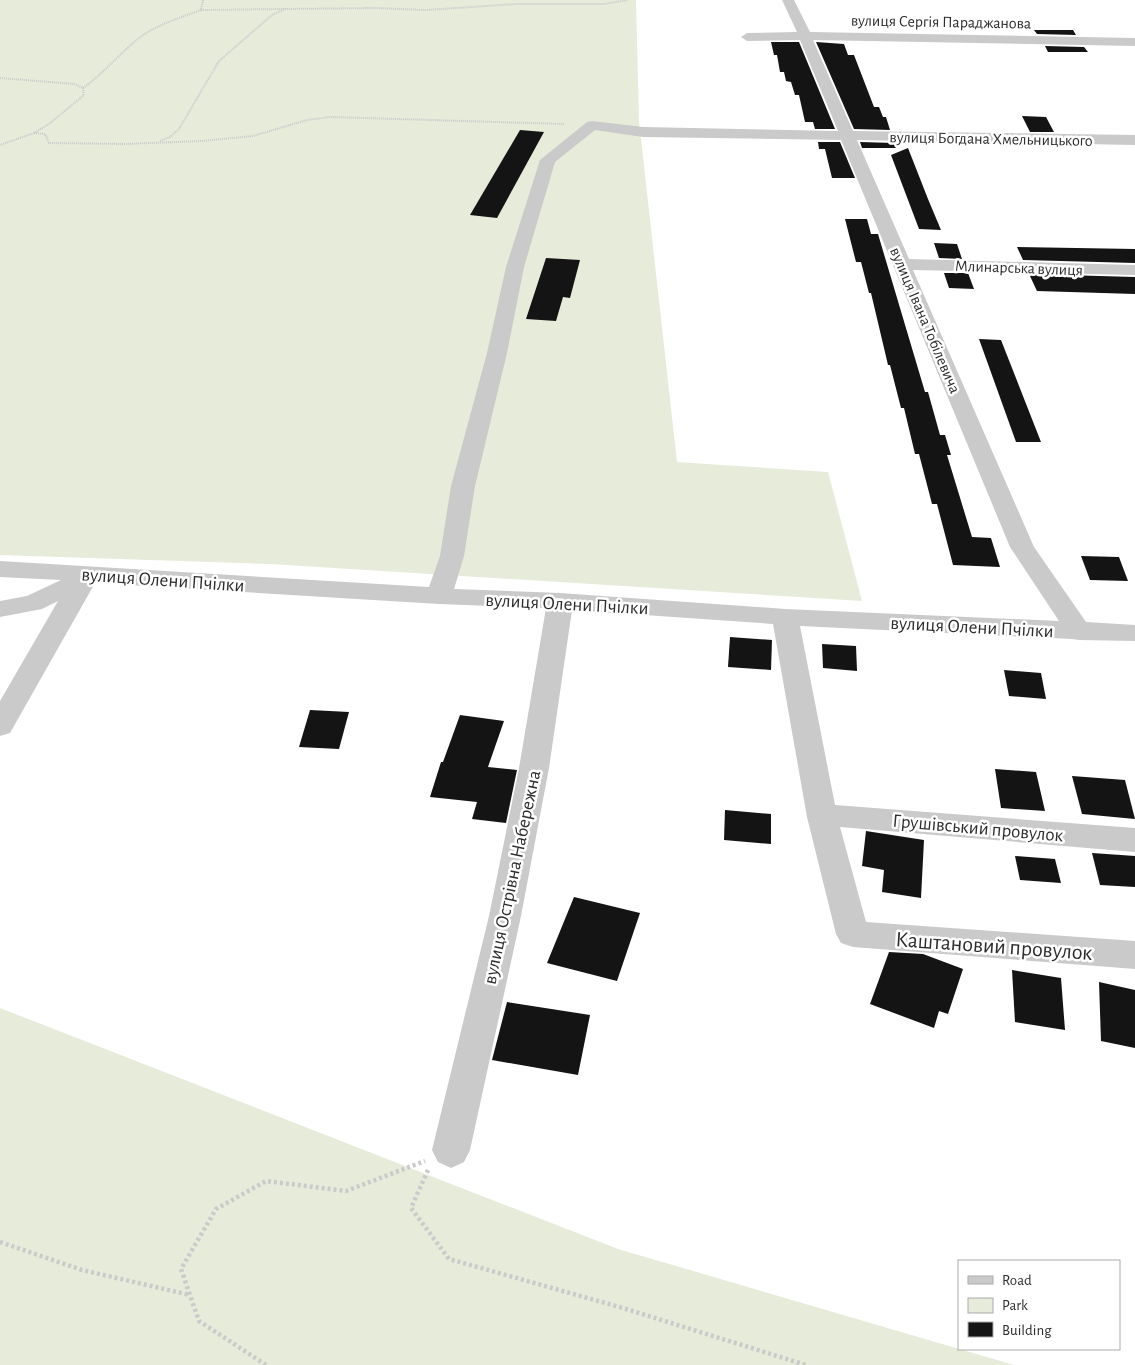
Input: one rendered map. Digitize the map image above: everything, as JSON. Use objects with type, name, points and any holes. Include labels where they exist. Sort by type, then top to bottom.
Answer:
[{"type":"street","name":"вулиця Івана Тобілевича","points":[[788,0],[903,264],[1022,547],[1079,632]]},
{"type":"street","name":"вулиця Сергія Параджанова","points":[[747,38],[805,36],[1135,42]]},
{"type":"street","name":"вулиця Богдана Хмельницького","points":[[592,125],[643,132],[1135,140]]},
{"type":"street","points":[[438,596],[452,556],[463,486],[497,353],[515,267],[548,160],[592,125]]},
{"type":"street","name":"Млинарська вулиця","points":[[903,264],[1135,270]]},
{"type":"street","name":"вулиця Олени Пчілки","points":[[0,569],[86,576],[560,601],[785,617],[1079,632],[1135,633]]},
{"type":"street","points":[[0,610],[33,604],[86,576]]},
{"type":"street","points":[[0,726],[56,624],[86,576]]},
{"type":"street","name":"вулиця Острівна Набережна","points":[[451,1150],[505,916],[534,768],[560,601]]},
{"type":"street","points":[[785,617],[822,817]]},
{"type":"street","name":"Грушівський провулок","points":[[822,817],[842,816],[1135,840]]},
{"type":"street","name":"Каштановий провулок","points":[[822,817],[853,934],[1135,955]]},
{"type":"path","points":[[201,10],[203,0]]},
{"type":"path","points":[[84,88],[138,38],[163,25],[201,10],[331,8],[426,10],[517,4],[604,4],[628,0]]},
{"type":"path","points":[[156,142],[170,137],[179,129],[219,61],[272,15],[285,9]]},
{"type":"path","points":[[0,78],[74,84],[84,88]]},
{"type":"path","points":[[0,144],[34,133],[71,107],[84,95],[84,88]]},
{"type":"path","points":[[34,133],[45,134],[49,143],[202,141],[252,136],[308,120],[330,117],[592,125]]},
{"type":"path","points":[[266,1365],[199,1321],[181,1269],[216,1209],[266,1181],[346,1191],[451,1150]]},
{"type":"path","points":[[451,1150],[432,1163],[411,1208],[449,1259],[623,1308],[806,1365]]},
{"type":"path","points":[[0,1242],[82,1270],[190,1295]]},
{"type":"green space","points":[[0,0],[636,0],[639,121],[677,462],[828,472],[862,601],[271,564],[0,555]]},
{"type":"green space","points":[[0,1008],[618,1249],[1014,1365],[0,1365]]},
{"type":"building","points":[[1034,30],[1073,30],[1076,35],[1037,34]]},
{"type":"building","points":[[771,42],[799,42],[835,129],[815,129],[813,122],[805,122],[799,95],[795,95],[791,82],[786,81],[784,72],[780,72],[777,55],[774,55]]},
{"type":"building","points":[[816,42],[844,44],[848,55],[854,55],[874,107],[879,107],[883,117],[886,117],[890,130],[854,129]]},
{"type":"building","points":[[1045,46],[1084,47],[1088,52],[1048,52]]},
{"type":"building","points":[[1022,116],[1046,117],[1054,132],[1030,132]]},
{"type":"building","points":[[520,130],[544,132],[497,218],[470,215]]},
{"type":"building","points":[[818,142],[840,142],[855,178],[832,178],[825,149],[819,149]]},
{"type":"building","points":[[860,142],[894,143],[896,148],[862,148]]},
{"type":"building","points":[[908,148],[941,230],[919,229],[891,155]]},
{"type":"building","points":[[845,219],[867,219],[871,234],[878,234],[925,392],[928,392],[940,435],[945,435],[951,455],[947,455],[972,537],[991,538],[1000,567],[953,565],[937,504],[932,504],[919,454],[915,454],[904,408],[901,408],[890,365],[888,365],[871,293],[869,293],[861,262],[856,262]]},
{"type":"building","points":[[934,243],[957,244],[962,259],[939,258]]},
{"type":"building","points":[[1017,247],[1135,249],[1135,263],[1023,260]]},
{"type":"building","points":[[546,258],[580,260],[570,298],[563,297],[556,321],[526,319]]},
{"type":"building","points":[[944,273],[968,273],[974,289],[949,288]]},
{"type":"building","points":[[1029,274],[1135,277],[1135,294],[1037,291]]},
{"type":"building","points":[[979,339],[1001,340],[1041,442],[1016,442]]},
{"type":"building","points":[[1081,556],[1119,557],[1128,581],[1090,580]]},
{"type":"building","points":[[730,637],[772,640],[771,670],[728,667]]},
{"type":"building","points":[[822,644],[856,646],[857,671],[823,668]]},
{"type":"building","points":[[1004,670],[1041,673],[1046,699],[1009,696]]},
{"type":"building","points":[[310,710],[349,712],[339,749],[299,747]]},
{"type":"building","points":[[460,715],[504,721],[488,767],[517,770],[506,823],[472,819],[477,802],[430,797],[441,762],[443,762]]},
{"type":"building","points":[[995,769],[1036,772],[1045,811],[1001,808]]},
{"type":"building","points":[[1072,776],[1125,780],[1135,819],[1082,814]]},
{"type":"building","points":[[725,810],[771,814],[771,844],[724,840]]},
{"type":"building","points":[[866,831],[924,840],[921,898],[882,892],[884,870],[862,866]]},
{"type":"building","points":[[1092,853],[1135,856],[1135,887],[1100,885]]},
{"type":"building","points":[[1015,856],[1055,859],[1061,883],[1020,880]]},
{"type":"building","points":[[574,897],[640,913],[617,981],[547,963]]},
{"type":"building","points":[[889,952],[923,954],[963,969],[948,1014],[939,1011],[934,1028],[870,1004]]},
{"type":"building","points":[[1012,970],[1061,978],[1065,1030],[1015,1022]]},
{"type":"building","points":[[1099,982],[1135,990],[1135,1048],[1101,1041]]},
{"type":"building","points":[[507,1002],[590,1015],[578,1075],[492,1060]]}]
